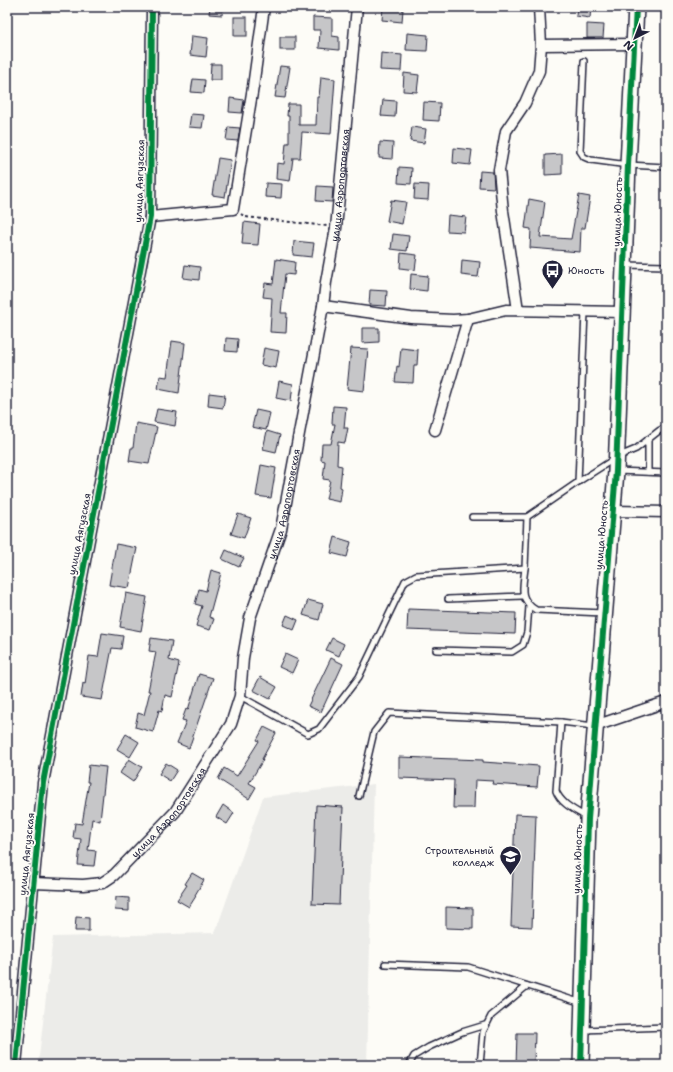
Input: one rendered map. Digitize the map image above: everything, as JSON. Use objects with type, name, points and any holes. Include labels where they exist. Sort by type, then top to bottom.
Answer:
[{"type":"street","name":"улица Аягузская","points":[[16,1065],[43,783],[150,217],[152,7]]},
{"type":"street","points":[[150,217],[233,209],[253,87],[264,7]]},
{"type":"street","name":"улица Аэропортовская","points":[[33,883],[82,885],[102,883],[114,875],[175,812],[231,724],[240,696],[243,658],[250,618],[281,530],[323,306],[336,228],[357,7]]},
{"type":"street","points":[[518,310],[503,211],[499,170],[506,131],[525,103],[539,71],[541,45],[539,7]]},
{"type":"street","name":"улица Юность","points":[[581,1065],[588,819],[617,464],[628,165],[636,7]]},
{"type":"street","points":[[541,45],[634,44]]},
{"type":"street","points":[[323,306],[411,318],[468,319],[506,310],[623,312]]},
{"type":"street","points":[[435,430],[468,319]]},
{"type":"street","points":[[614,511],[666,512]]},
{"type":"street","points":[[595,726],[666,702]]},
{"type":"lane","points":[[584,61],[580,151],[584,157],[591,160],[628,165],[666,168]]},
{"type":"lane","points":[[625,265],[666,266]]},
{"type":"lane","points":[[578,482],[586,312]]},
{"type":"lane","points":[[472,517],[527,517],[578,482],[617,464],[648,439],[666,427]]},
{"type":"lane","points":[[648,439],[648,472]]},
{"type":"lane","points":[[617,464],[648,472],[666,473]]},
{"type":"lane","points":[[527,517],[523,596],[530,606],[536,610],[604,614]]},
{"type":"lane","points":[[240,696],[308,734],[319,729],[359,677],[405,581],[416,575],[525,568]]},
{"type":"lane","points":[[448,599],[523,596]]},
{"type":"lane","points":[[436,650],[512,652],[523,645],[527,632],[530,606]]},
{"type":"lane","points":[[359,796],[374,732],[389,714],[561,722],[595,726]]},
{"type":"lane","points":[[561,722],[556,791],[563,802],[588,819]]},
{"type":"lane","points":[[385,964],[468,967],[583,1004]]},
{"type":"lane","points":[[480,1065],[483,1032],[490,1016],[527,986]]},
{"type":"lane","points":[[409,1065],[414,1056],[429,1047],[462,1032],[486,1025]]},
{"type":"lane","points":[[581,1030],[666,1027]]},
{"type":"path","points":[[233,209],[245,217],[336,228]]},
{"type":"shaded area","points":[[374,784],[367,1065],[38,1065],[53,937],[215,933],[263,797]]},
{"type":"building","points":[[210,7],[223,7],[222,15],[209,14]]},
{"type":"building","points":[[383,7],[403,9],[402,22],[382,20]]},
{"type":"building","points":[[577,7],[591,7],[590,18],[576,16]]},
{"type":"building","points":[[234,17],[247,17],[247,36],[234,36]]},
{"type":"building","points":[[313,17],[332,18],[332,36],[339,37],[339,50],[319,48],[320,30],[313,30]]},
{"type":"building","points":[[587,24],[604,25],[603,38],[587,38]]},
{"type":"building","points":[[407,33],[428,35],[427,51],[406,50]]},
{"type":"building","points":[[192,36],[208,38],[206,57],[190,55]]},
{"type":"building","points":[[280,37],[295,37],[295,50],[280,50]]},
{"type":"building","points":[[381,53],[402,55],[401,71],[380,70]]},
{"type":"building","points":[[211,64],[221,64],[221,80],[210,80]]},
{"type":"building","points":[[280,66],[290,67],[285,98],[275,97]]},
{"type":"building","points":[[404,73],[419,75],[417,92],[403,91]]},
{"type":"building","points":[[321,77],[335,79],[331,134],[302,132],[300,158],[293,158],[290,181],[276,179],[277,163],[284,164],[286,143],[289,143],[289,116],[287,116],[288,104],[299,104],[299,125],[316,125],[317,97],[319,97]]},
{"type":"building","points":[[193,79],[205,80],[204,93],[191,92]]},
{"type":"building","points":[[230,98],[244,100],[242,113],[229,112]]},
{"type":"building","points":[[383,100],[396,101],[395,117],[381,116]]},
{"type":"building","points":[[424,102],[440,103],[439,121],[423,120]]},
{"type":"building","points":[[191,114],[204,115],[202,128],[189,127]]},
{"type":"building","points":[[228,127],[240,128],[238,141],[226,140]]},
{"type":"building","points":[[412,127],[426,129],[424,143],[410,141]]},
{"type":"building","points":[[380,142],[393,143],[392,159],[379,158]]},
{"type":"building","points":[[454,148],[472,150],[470,165],[453,163]]},
{"type":"building","points":[[562,154],[562,174],[545,175],[545,155]]},
{"type":"building","points":[[218,158],[231,160],[225,197],[212,195]]},
{"type":"building","points":[[399,167],[412,168],[411,184],[398,183]]},
{"type":"building","points":[[480,171],[493,172],[494,188],[479,187]]},
{"type":"building","points":[[266,183],[282,184],[281,198],[265,197]]},
{"type":"building","points":[[415,184],[429,185],[428,200],[414,199]]},
{"type":"building","points":[[317,186],[333,187],[332,202],[316,201]]},
{"type":"building","points":[[579,195],[590,197],[585,228],[581,228],[580,252],[530,248],[531,229],[525,228],[529,199],[545,202],[540,237],[571,239]]},
{"type":"building","points":[[391,200],[406,202],[402,224],[387,221]]},
{"type":"building","points":[[448,215],[466,217],[464,232],[447,231]]},
{"type":"building","points":[[244,222],[260,224],[258,245],[242,244]]},
{"type":"building","points":[[393,234],[409,236],[407,251],[391,249]]},
{"type":"building","points":[[294,241],[314,243],[312,257],[293,255]]},
{"type":"building","points":[[401,253],[417,255],[415,270],[400,268]]},
{"type":"building","points":[[276,259],[295,262],[294,275],[285,274],[281,313],[287,313],[286,333],[270,332],[272,298],[263,297],[265,283],[273,284]]},
{"type":"building","points":[[462,260],[480,262],[478,277],[461,275]]},
{"type":"building","points":[[185,265],[200,267],[199,280],[183,278]]},
{"type":"building","points":[[411,274],[428,276],[427,291],[410,289]]},
{"type":"building","points":[[370,290],[387,291],[386,306],[369,305]]},
{"type":"building","points":[[362,328],[379,328],[379,342],[362,343]]},
{"type":"building","points":[[226,338],[238,339],[237,352],[225,351]]},
{"type":"building","points":[[172,341],[185,343],[179,393],[158,389],[160,376],[167,377]]},
{"type":"building","points":[[264,348],[279,351],[276,368],[261,365]]},
{"type":"building","points":[[351,348],[368,349],[364,391],[347,389]]},
{"type":"building","points":[[401,348],[418,350],[417,365],[414,365],[413,383],[395,382],[397,366],[399,367]]},
{"type":"building","points":[[279,381],[293,384],[291,401],[276,398]]},
{"type":"building","points":[[209,393],[225,395],[223,408],[208,406]]},
{"type":"building","points":[[333,406],[346,407],[344,428],[348,428],[345,443],[338,442],[337,465],[342,466],[340,487],[342,488],[340,502],[326,499],[330,480],[323,479],[325,461],[321,460],[322,444],[331,444],[335,424],[332,424]]},
{"type":"building","points":[[157,409],[177,412],[175,426],[154,422]]},
{"type":"building","points":[[256,410],[270,413],[266,430],[252,427]]},
{"type":"building","points":[[136,423],[157,427],[149,464],[129,461],[131,448],[133,448]]},
{"type":"building","points":[[267,431],[280,435],[276,452],[263,449]]},
{"type":"building","points":[[261,465],[276,468],[271,498],[256,496]]},
{"type":"building","points":[[238,514],[251,518],[244,538],[231,534]]},
{"type":"building","points":[[335,537],[351,542],[347,557],[331,553]]},
{"type":"building","points":[[116,544],[137,548],[129,588],[109,585]]},
{"type":"building","points":[[226,550],[244,558],[239,567],[222,559]]},
{"type":"building","points":[[211,570],[221,573],[209,617],[214,619],[210,630],[196,626],[202,606],[195,604],[199,589],[206,591]]},
{"type":"building","points":[[126,593],[147,597],[141,631],[120,627]]},
{"type":"building","points":[[308,600],[323,604],[319,620],[303,615]]},
{"type":"building","points":[[408,609],[516,613],[515,634],[407,630]]},
{"type":"building","points":[[287,615],[298,620],[294,630],[283,625]]},
{"type":"building","points":[[102,633],[123,636],[121,649],[112,648],[102,700],[81,697],[83,683],[85,684],[89,656],[98,657]]},
{"type":"building","points":[[151,638],[172,641],[169,660],[179,663],[172,697],[165,695],[162,711],[159,710],[153,732],[135,727],[138,713],[144,715],[150,691],[148,691],[156,652],[149,651]]},
{"type":"building","points":[[332,638],[344,644],[339,656],[326,650]]},
{"type":"building","points":[[285,654],[298,660],[292,673],[279,667]]},
{"type":"building","points":[[331,658],[343,664],[321,712],[308,706]]},
{"type":"building","points":[[199,674],[213,678],[189,748],[177,743],[186,721],[182,720],[186,709],[188,710]]},
{"type":"building","points":[[260,677],[277,687],[270,699],[253,690]]},
{"type":"building","points":[[264,727],[276,733],[262,759],[263,760],[249,783],[256,787],[249,799],[218,779],[224,768],[237,776],[259,741],[257,740]]},
{"type":"building","points":[[126,734],[139,742],[130,757],[117,749]]},
{"type":"building","points":[[399,757],[483,760],[483,762],[539,766],[537,787],[492,784],[493,781],[475,780],[474,808],[453,808],[454,780],[399,778]]},
{"type":"building","points":[[129,759],[142,767],[133,782],[120,773]]},
{"type":"building","points":[[166,763],[177,770],[170,781],[159,774]]},
{"type":"building","points":[[89,765],[106,767],[100,821],[92,819],[88,850],[96,851],[94,866],[78,865],[81,839],[73,838],[75,823],[82,824],[89,782],[87,782]]},
{"type":"building","points":[[223,805],[234,813],[227,824],[216,817]]},
{"type":"building","points":[[316,805],[343,807],[339,905],[312,904]]},
{"type":"building","points":[[515,814],[536,815],[532,927],[511,926]]},
{"type":"building","points":[[192,873],[204,880],[189,907],[177,900],[187,885],[185,884]]},
{"type":"building","points":[[116,897],[129,898],[129,911],[115,910]]},
{"type":"building","points":[[446,907],[473,908],[473,929],[446,928]]},
{"type":"building","points":[[76,917],[89,918],[89,931],[75,931]]},
{"type":"building","points":[[517,1033],[535,1033],[534,1065],[516,1065]]},
{"type":"cycle path","points":[[16,1065],[43,783],[150,217],[152,7]]},
{"type":"cycle path","points":[[581,1065],[588,819],[616,471],[636,7]]},
{"type":"place","name":"Юность","points":[[553,290]]},
{"type":"place","name":"Строительный колледж","points":[[510,876]]}]
